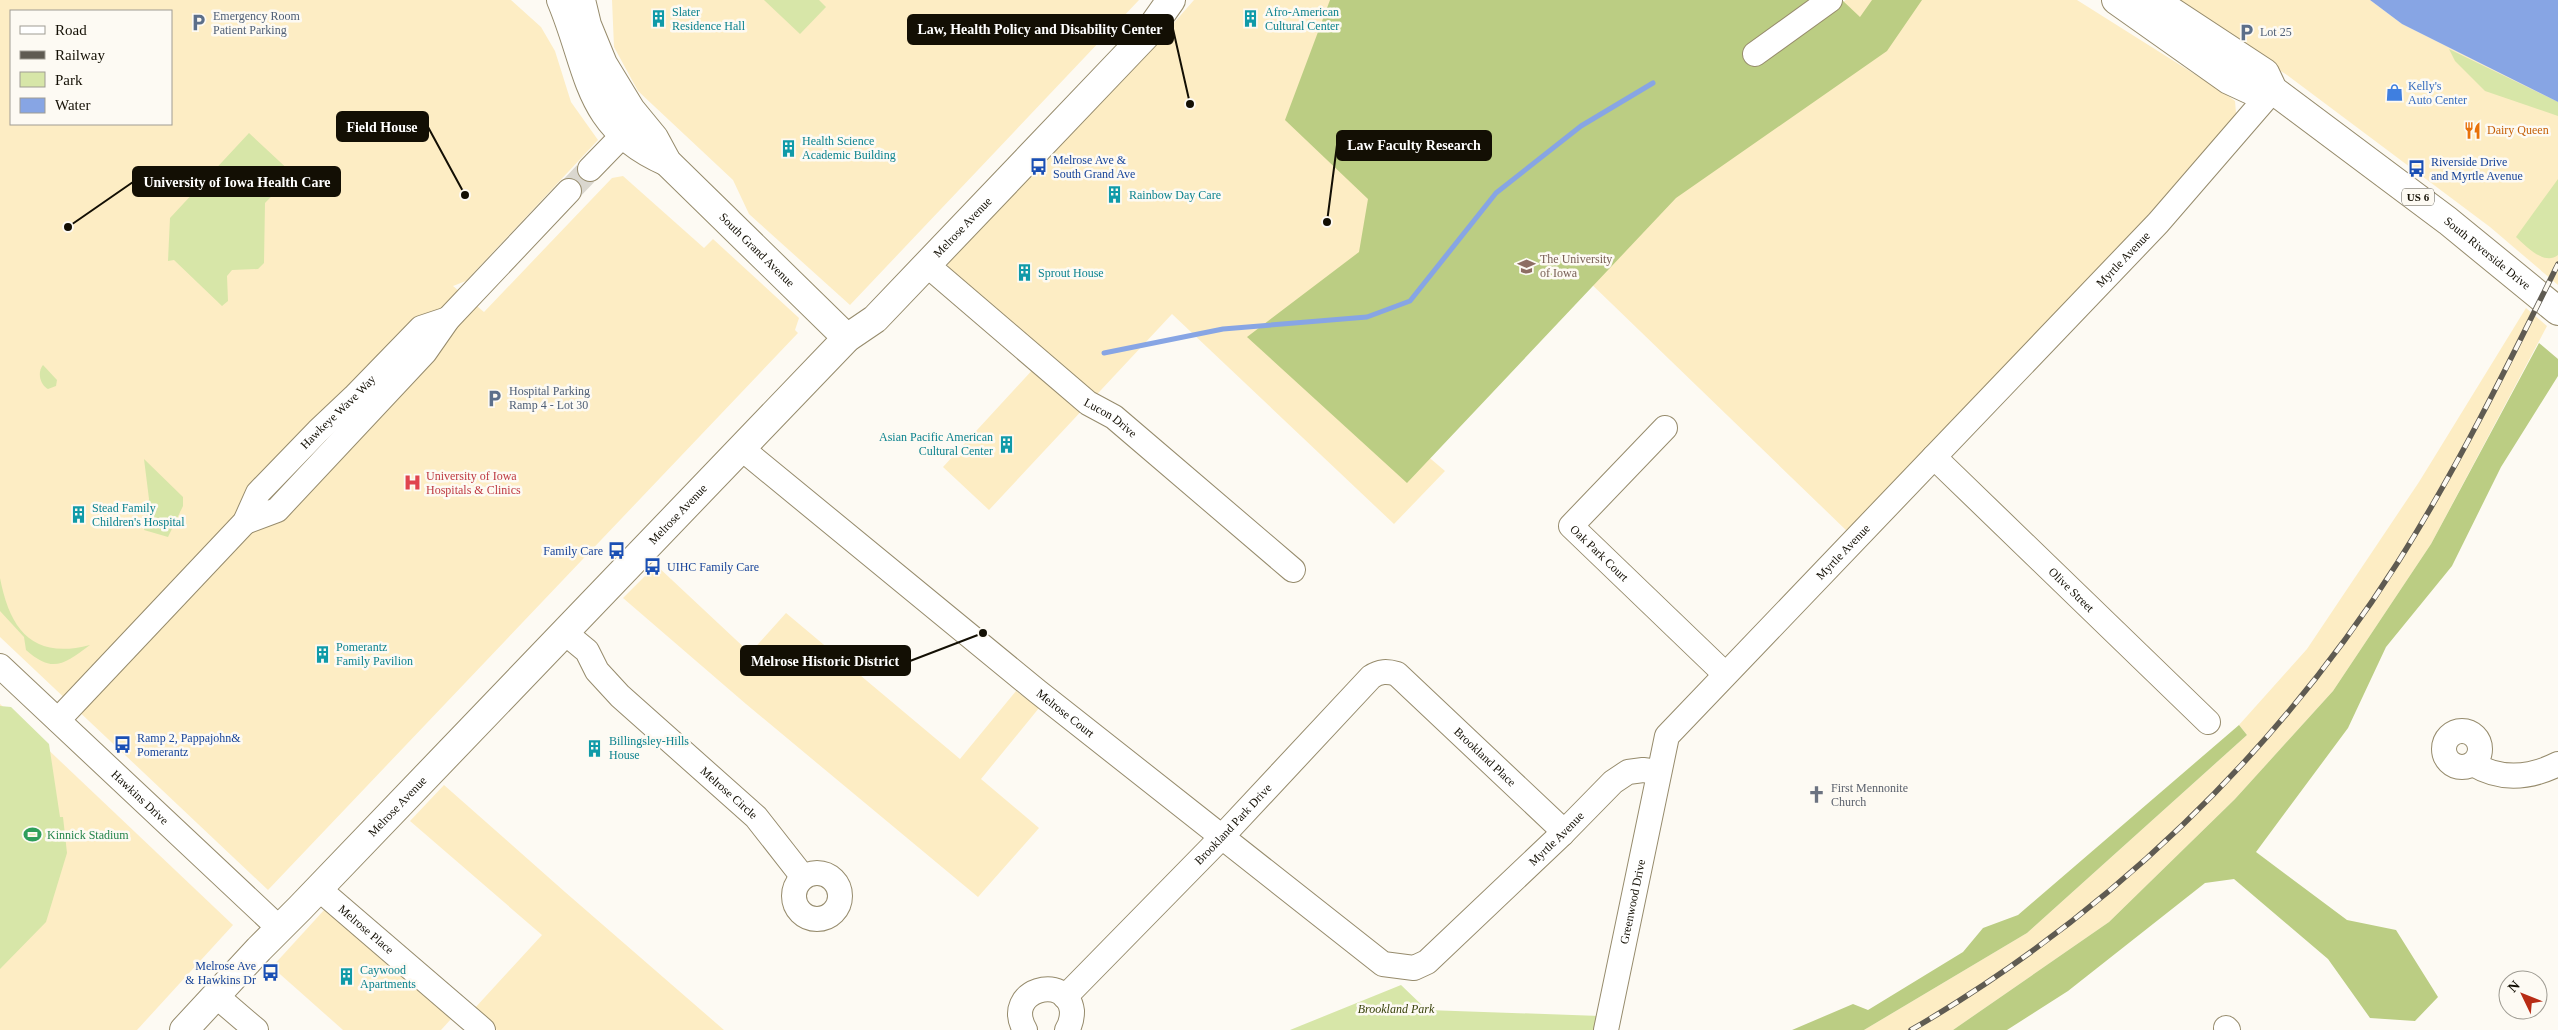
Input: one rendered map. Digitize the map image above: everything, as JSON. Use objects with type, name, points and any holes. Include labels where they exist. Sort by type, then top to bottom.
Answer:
[{"type":"main road","name":"South Grand Avenue","points":[[561,0],[584,74],[594,95],[623,136],[642,151],[667,162]]},
{"type":"main road","name":"South Grand Avenue","points":[[581,0],[587,25],[603,64],[631,110],[654,138],[667,162],[847,338]]},
{"type":"main road","name":"Melrose Avenue","points":[[184,1030],[215,995],[847,338],[875,319],[928,265],[1147,34],[1171,0]]},
{"type":"main road","points":[[2116,0],[2229,80],[2257,93],[2273,90]]},
{"type":"main road","name":"South Riverside Drive","points":[[2154,0],[2265,73],[2273,90],[2441,215],[2558,311]]},
{"type":"street","points":[[1755,54],[1830,0]]},
{"type":"street","name":"Myrtle Avenue","points":[[1395,967],[1414,968],[1427,962],[1621,776],[1643,770],[1658,772],[1667,736],[2158,223],[2273,90]]},
{"type":"street","points":[[590,169],[623,136]]},
{"type":"street","name":"Hawkeye Wave Way","points":[[58,720],[245,522],[258,493],[421,328],[448,319],[569,191]]},
{"type":"street","name":"Lucon Drive","points":[[928,265],[1088,403],[1114,417],[1293,570]]},
{"type":"street","name":"Oak Park Court","points":[[1665,428],[1571,526],[1725,674]]},
{"type":"street","name":"Melrose Court","points":[[741,448],[1030,684],[1374,958],[1383,964],[1395,967]]},
{"type":"street","name":"Olive Street","points":[[1934,457],[2208,722]]},
{"type":"street","name":"Melrose Circle","points":[[564,632],[587,651],[597,671],[620,696],[756,816],[803,877]]},
{"type":"street","name":"Hawkins Drive","points":[[0,666],[280,929]]},
{"type":"street","name":"Brookland Park Drive","points":[[1066,997],[1222,837],[1371,677],[1378,672],[1388,671],[1397,674],[1405,681]]},
{"type":"street","name":"Brookland Place","points":[[1405,681],[1556,824],[1562,834]]},
{"type":"street","points":[[2473,764],[2504,776],[2531,774],[2558,764]]},
{"type":"street","name":"Greenwood Drive","points":[[1606,1030],[1658,772]]},
{"type":"street","name":"Melrose Place","points":[[319,888],[484,1030]]},
{"type":"street","points":[[1025,1030],[1019,1013],[1023,1002],[1031,992],[1042,988],[1055,990],[1066,997],[1071,1007],[1072,1017],[1067,1030]]},
{"type":"street","points":[[215,995],[256,1030]]},
{"type":"shaded area","name":"University of Iowa Hospitals & Clinics","points":[[0,0],[511,0],[541,27],[555,51],[571,102],[598,140],[466,281],[453,286],[484,312],[612,178],[623,176],[704,248],[713,239],[799,318],[795,330],[798,333],[268,890],[0,637]]},
{"type":"shaded area","points":[[612,0],[1139,0],[850,305],[749,214],[733,180],[638,91],[614,47]]},
{"type":"shaded area","name":"The University of Iowa","points":[[1194,0],[1813,0],[1754,63],[1846,0],[2077,0],[2223,92],[2235,101],[2236,113],[2233,121],[2188,169],[2091,281],[1849,533],[1582,275],[1418,448],[1445,471],[1394,524],[1172,314],[989,510],[943,467],[1047,354],[948,268],[948,260],[1165,33]]},
{"type":"shaded area","points":[[2171,0],[2370,0],[2402,24],[2558,102],[2558,285],[2490,227],[2287,75]]},
{"type":"shaded area","points":[[2526,308],[2547,326],[2431,544],[2333,691],[2235,799],[2109,922],[1953,1030],[1864,1030],[2027,933],[2247,735],[2239,725],[2307,649],[2419,482]]},
{"type":"shaded area","points":[[656,565],[750,653],[786,613],[960,759],[1016,691],[1039,708],[981,779],[1039,828],[978,897],[746,704],[623,598]]},
{"type":"shaded area","points":[[0,704],[233,925],[137,1030],[0,1030]]},
{"type":"shaded area","points":[[444,785],[724,1030],[497,1030],[474,1009],[542,935],[410,821]]},
{"type":"shaded area","points":[[325,909],[451,1019],[441,1030],[343,1030],[272,967]]},
{"type":"green space","points":[[764,0],[819,0],[826,7],[800,34]]},
{"type":"green space","points":[[1330,0],[1842,0],[1860,17],[1872,0],[1922,0],[1887,51],[1676,198],[1407,483],[1247,337],[1359,252],[1368,199],[1285,120]]},
{"type":"green space","points":[[2449,49],[2558,102],[2558,116],[2485,91],[2455,61]]},
{"type":"green space","points":[[249,133],[293,174],[265,203],[264,263],[258,269],[232,270],[227,276],[228,301],[222,306],[174,260],[168,261],[170,218]]},
{"type":"green space","points":[[2558,179],[2558,255],[2553,258],[2541,257],[2516,237]]},
{"type":"green space","points":[[2539,343],[2558,359],[2558,376],[2501,467],[2452,566],[2386,647],[2348,728],[2256,852],[2347,920],[2396,930],[2438,997],[2415,1021],[2370,1018],[2328,959],[2234,879],[2205,883],[2068,991],[2007,1030],[1953,1030],[2109,922],[2235,799],[2333,691],[2431,544]]},
{"type":"green space","points":[[43,365],[57,380],[56,386],[48,389],[43,385],[40,371]]},
{"type":"green space","points":[[144,459],[183,497],[183,506],[168,537],[144,530],[149,499]]},
{"type":"green space","points":[[0,578],[10,613],[27,637],[39,644],[53,648],[70,649],[90,645],[73,657],[58,664],[44,662],[35,657],[26,650],[24,637],[0,611]]},
{"type":"green space","name":"Kinnick Stadium","points":[[0,706],[11,707],[49,744],[60,817],[63,817],[67,853],[46,922],[0,969]]},
{"type":"green space","points":[[2239,725],[2247,735],[2027,933],[1864,1030],[1792,1030],[1853,1004],[1868,1010],[1963,952],[1983,928],[2018,915]]},
{"type":"green space","name":"Brookland Park","points":[[1401,985],[1427,1010],[1600,1016],[1597,1030],[1290,1030]]},
{"type":"water","points":[[2370,0],[2558,0],[2558,102],[2402,24]]},
{"type":"waterway","points":[[1104,353],[1223,329],[1367,317],[1410,301],[1496,193],[1581,126],[1653,83]]},
{"type":"tunnel","points":[[569,191],[590,169]]},
{"type":"railway","points":[[1911,1030],[1983,985],[2052,936],[2119,883],[2182,825],[2242,764],[2298,700],[2350,632],[2420,526],[2482,415],[2558,264]]},
{"type":"place","name":"Slater Residence Hall","points":[[658,19]]},
{"type":"place","name":"Afro-American Cultural Center","points":[[1251,19]]},
{"type":"place","name":"Emergency Room Patient Parking","points":[[199,23]]},
{"type":"place","name":"Lot 25","points":[[2246,32]]},
{"type":"place","name":"Kelly's Auto Center","points":[[2394,93]]},
{"type":"place","name":"Law, Health Policy and Disability Center","points":[[1190,104]]},
{"type":"place","name":"Dairy Queen","points":[[2473,130]]},
{"type":"place","name":"Health Science Academic Building","points":[[788,148]]},
{"type":"place","name":"Melrose Ave & South Grand Ave","points":[[1039,167]]},
{"type":"place","name":"Riverside Drive and Myrtle Avenue","points":[[2417,169]]},
{"type":"place","name":"Field House","points":[[465,195]]},
{"type":"place","name":"Rainbow Day Care","points":[[1115,195]]},
{"type":"place","name":"Law Faculty Research","points":[[1327,222]]},
{"type":"place","name":"University of Iowa Health Care","points":[[68,227]]},
{"type":"place","name":"The University of Iowa","points":[[1526,266]]},
{"type":"place","name":"Sprout House","points":[[1024,273]]},
{"type":"place","name":"Hospital Parking Ramp 4 - Lot 30","points":[[495,398]]},
{"type":"place","name":"Asian Pacific American Cultural Center","points":[[1007,444]]},
{"type":"place","name":"University of Iowa Hospitals & Clinics","points":[[412,483]]},
{"type":"place","name":"Stead Family Children's Hospital","points":[[78,515]]},
{"type":"place","name":"Family Care","points":[[617,551]]},
{"type":"place","name":"UIHC Family Care","points":[[653,567]]},
{"type":"place","name":"Melrose Historic District","points":[[983,633]]},
{"type":"place","name":"Pomerantz Family Pavilion","points":[[322,654]]},
{"type":"place","name":"Ramp 2, Pappajohn& Pomerantz","points":[[123,745]]},
{"type":"place","name":"Billingsley-Hills House","points":[[595,748]]},
{"type":"place","name":"First Mennonite Church","points":[[1817,795]]},
{"type":"place","name":"Kinnick Stadium","points":[[33,835]]},
{"type":"place","name":"Melrose Ave & Hawkins Dr","points":[[270,973]]},
{"type":"place","name":"Caywood Apartments","points":[[346,977]]}]
